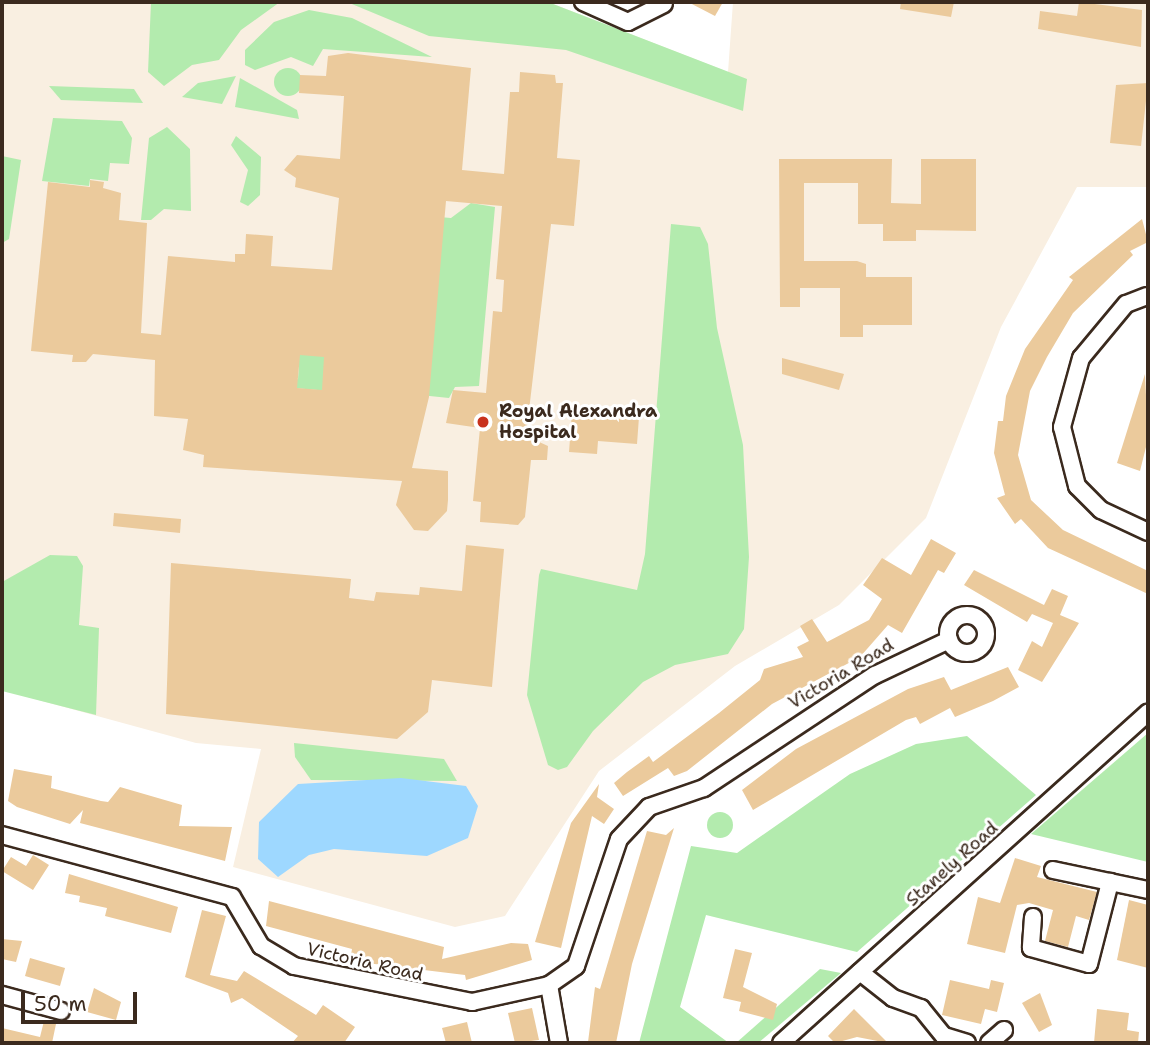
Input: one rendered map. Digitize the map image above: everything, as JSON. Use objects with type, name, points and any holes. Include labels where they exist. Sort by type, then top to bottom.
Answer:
[{"type":"street","points":[[583,2],[628,22],[664,4]]},
{"type":"street","points":[[1148,278],[1148,297],[1126,304],[1082,358],[1062,427],[1077,486],[1101,510],[1148,532]]},
{"type":"street","name":"Victoria Road","points":[[2,835],[232,897],[273,956],[325,976],[457,1003],[549,985],[582,957],[613,851],[634,820],[649,807],[704,788],[875,675],[949,640]]},
{"type":"street","name":"Stanely Road","points":[[781,1043],[1148,713]]},
{"type":"street","points":[[1053,870],[1148,890]]},
{"type":"street","points":[[1033,917],[1031,948],[1089,964],[1110,882]]},
{"type":"street","points":[[860,972],[893,998],[921,1008],[944,1036],[967,1043]]},
{"type":"street","points":[[549,985],[559,1043]]},
{"type":"street","points":[[2,995],[61,1011]]},
{"type":"street","points":[[989,1043],[1004,1030]]},
{"type":"shaded area","name":"Royal Alexandra Hospital","points":[[2,2],[548,2],[728,72],[733,2],[1148,2],[1148,187],[1077,187],[1001,327],[926,518],[839,605],[735,666],[599,771],[505,916],[455,927],[233,867],[261,749],[196,743],[2,690]]},
{"type":"green space","points":[[151,2],[280,2],[241,30],[219,60],[192,65],[164,86],[148,72]]},
{"type":"green space","points":[[347,2],[548,2],[747,79],[743,111],[566,50],[429,36]]},
{"type":"green space","points":[[309,10],[352,18],[432,57],[323,49],[313,66],[291,57],[255,70],[245,65],[245,50],[274,22]]},
{"type":"green space","points":[[288,68],[298,72],[302,82],[298,92],[288,96],[278,92],[274,82],[278,72]]},
{"type":"green space","points":[[236,76],[222,104],[182,97],[198,83]]},
{"type":"green space","points":[[240,78],[297,110],[299,119],[235,107]]},
{"type":"green space","points":[[49,86],[134,89],[143,103],[61,100]]},
{"type":"green space","points":[[53,118],[122,121],[132,138],[129,164],[110,163],[108,181],[90,179],[89,186],[42,181]]},
{"type":"green space","points":[[167,127],[190,149],[191,211],[164,209],[151,220],[141,220],[149,138]]},
{"type":"green space","points":[[236,136],[261,157],[260,195],[248,206],[240,202],[248,170],[231,145]]},
{"type":"green space","points":[[2,156],[21,160],[9,239],[2,243]]},
{"type":"green space","points":[[471,203],[495,207],[479,386],[455,387],[449,398],[420,395],[416,215],[451,218]]},
{"type":"green space","points":[[671,224],[700,227],[708,244],[717,328],[743,445],[749,557],[744,629],[728,654],[675,665],[643,682],[593,731],[567,767],[558,770],[548,765],[527,695],[539,575],[541,569],[637,590],[645,554]]},
{"type":"green space","points":[[308,342],[379,395],[281,387],[298,379],[299,365],[286,362]]},
{"type":"green space","points":[[50,555],[77,556],[83,566],[79,625],[99,628],[96,715],[2,691],[2,582]]},
{"type":"green space","points":[[1148,733],[1148,862],[1031,834]]},
{"type":"green space","points":[[967,736],[1036,795],[857,952],[706,915],[680,1007],[729,1043],[639,1043],[691,846],[737,853],[850,774],[916,744]]},
{"type":"green space","points":[[294,743],[444,759],[457,781],[311,780],[295,757]]},
{"type":"green space","points":[[720,812],[729,816],[733,825],[729,834],[720,838],[711,834],[707,825],[711,816]]},
{"type":"green space","points":[[820,969],[841,973],[758,1043],[736,1043]]},
{"type":"water","points":[[401,778],[466,786],[478,806],[468,838],[427,856],[334,849],[309,855],[278,877],[258,859],[259,822],[298,784]]},
{"type":"building","points":[[688,2],[723,2],[715,16]]},
{"type":"building","points":[[901,2],[954,2],[951,17],[900,9]]},
{"type":"building","points":[[1079,2],[1142,10],[1141,47],[1038,29],[1040,11],[1077,16]]},
{"type":"building","points":[[348,53],[471,68],[462,170],[504,174],[510,92],[519,92],[520,72],[555,75],[556,83],[563,83],[557,158],[580,160],[574,226],[551,224],[526,436],[548,446],[547,460],[531,460],[525,517],[518,525],[480,522],[481,502],[473,501],[480,428],[446,423],[453,390],[486,393],[493,311],[502,312],[504,280],[496,279],[502,206],[446,201],[429,397],[412,468],[448,471],[447,511],[428,531],[414,530],[396,505],[402,481],[203,467],[204,455],[183,450],[188,419],[154,416],[155,360],[93,354],[86,362],[72,362],[73,355],[31,351],[48,182],[90,187],[90,180],[104,182],[103,188],[121,193],[119,220],[147,223],[141,333],[161,335],[168,256],[235,262],[235,254],[245,254],[246,234],[273,236],[271,266],[332,270],[339,198],[295,187],[296,178],[284,170],[297,155],[340,159],[344,96],[299,93],[300,75],[326,76],[328,56]],"holes":[[[300,355],[324,357],[322,390],[297,388]]]},
{"type":"building","points":[[1148,83],[1141,146],[1110,143],[1116,85]]},
{"type":"building","points":[[779,159],[892,159],[891,203],[921,204],[921,159],[976,159],[976,231],[916,230],[916,241],[883,241],[883,224],[858,224],[858,183],[804,183],[804,261],[857,261],[866,264],[866,277],[912,277],[912,325],[863,325],[863,337],[840,337],[840,288],[800,288],[800,307],[780,307]]},
{"type":"building","points":[[1142,219],[1148,242],[1130,251],[1133,255],[1073,313],[1047,357],[1030,391],[1018,455],[1031,500],[1063,530],[1148,571],[1148,594],[1048,548],[1021,519],[1015,524],[997,498],[1005,495],[994,453],[998,421],[1003,421],[1006,396],[1025,349],[1073,280],[1069,277]]},
{"type":"building","points":[[782,358],[844,374],[839,390],[782,374]]},
{"type":"building","points":[[1145,374],[1148,439],[1140,471],[1117,463]]},
{"type":"building","points":[[572,412],[639,417],[637,444],[598,441],[597,454],[569,452]]},
{"type":"building","points":[[114,513],[181,519],[180,533],[113,526]]},
{"type":"building","points":[[931,539],[956,553],[944,573],[938,570],[902,633],[888,625],[860,657],[772,704],[687,771],[674,776],[668,768],[623,796],[614,783],[627,772],[649,756],[653,762],[719,713],[760,680],[764,669],[803,657],[797,647],[809,641],[800,626],[812,619],[827,642],[869,620],[882,599],[863,585],[882,558],[911,575]]},
{"type":"building","points":[[466,545],[504,549],[492,687],[432,680],[428,712],[397,739],[166,714],[171,563],[351,579],[349,598],[374,601],[376,592],[419,595],[420,587],[462,591]]},
{"type":"building","points":[[974,570],[1044,605],[1052,589],[1068,596],[1060,615],[1079,623],[1042,682],[1018,670],[1032,641],[1042,647],[1053,623],[1032,614],[1027,622],[964,585]]},
{"type":"building","points":[[1008,667],[1019,687],[993,701],[955,717],[950,708],[920,724],[916,717],[906,720],[753,810],[742,790],[796,749],[908,689],[944,677],[951,690]]},
{"type":"building","points":[[14,769],[52,776],[51,788],[101,801],[108,802],[120,787],[182,805],[179,826],[232,827],[225,861],[80,823],[83,810],[70,824],[17,807],[8,801]]},
{"type":"building","points":[[599,784],[597,797],[614,809],[604,824],[592,816],[561,948],[535,942],[571,823]]},
{"type":"building","points":[[674,828],[632,964],[616,1043],[588,1042],[595,987],[600,989],[647,831],[666,835]]},
{"type":"building","points":[[33,855],[49,865],[33,890],[2,871],[11,857],[26,866]]},
{"type":"building","points":[[1015,858],[1041,866],[1037,877],[1097,892],[1089,920],[1076,916],[1068,947],[1045,941],[1053,910],[1029,903],[1017,905],[1005,953],[967,944],[978,897],[1000,903]]},
{"type":"building","points":[[69,874],[178,907],[171,933],[105,916],[107,908],[79,902],[80,896],[65,893]]},
{"type":"building","points":[[1129,900],[1148,905],[1148,968],[1117,960]]},
{"type":"building","points":[[269,901],[444,947],[442,959],[511,943],[528,944],[532,960],[466,980],[465,975],[350,961],[352,949],[266,926]]},
{"type":"building","points":[[202,910],[226,916],[210,975],[237,981],[244,971],[316,1015],[323,1005],[355,1027],[344,1043],[292,1043],[298,1036],[242,998],[231,1003],[228,993],[185,977]]},
{"type":"building","points":[[2,939],[22,941],[16,962],[2,959]]},
{"type":"building","points":[[735,949],[752,953],[743,987],[777,1004],[773,1020],[739,1011],[741,1002],[723,998]]},
{"type":"building","points":[[30,958],[65,968],[60,986],[25,976]]},
{"type":"building","points":[[950,980],[989,989],[991,980],[1004,983],[997,1012],[985,1009],[981,1024],[942,1015]]},
{"type":"building","points":[[94,988],[121,1002],[116,1020],[87,1012]]},
{"type":"building","points":[[1040,993],[1052,1025],[1039,1032],[1022,1003]]},
{"type":"building","points":[[532,1008],[539,1040],[515,1043],[508,1013]]},
{"type":"building","points":[[854,1009],[888,1043],[857,1037],[835,1043],[828,1036]]},
{"type":"building","points":[[1097,1009],[1129,1013],[1127,1030],[1139,1032],[1138,1043],[1094,1043]]},
{"type":"building","points":[[44,1021],[56,1024],[52,1043],[2,1043],[2,1028],[40,1037]]},
{"type":"building","points":[[467,1022],[472,1043],[446,1043],[442,1028]]},
{"type":"place","name":"Royal Alexandra Hospital","points":[[483,422]]}]
